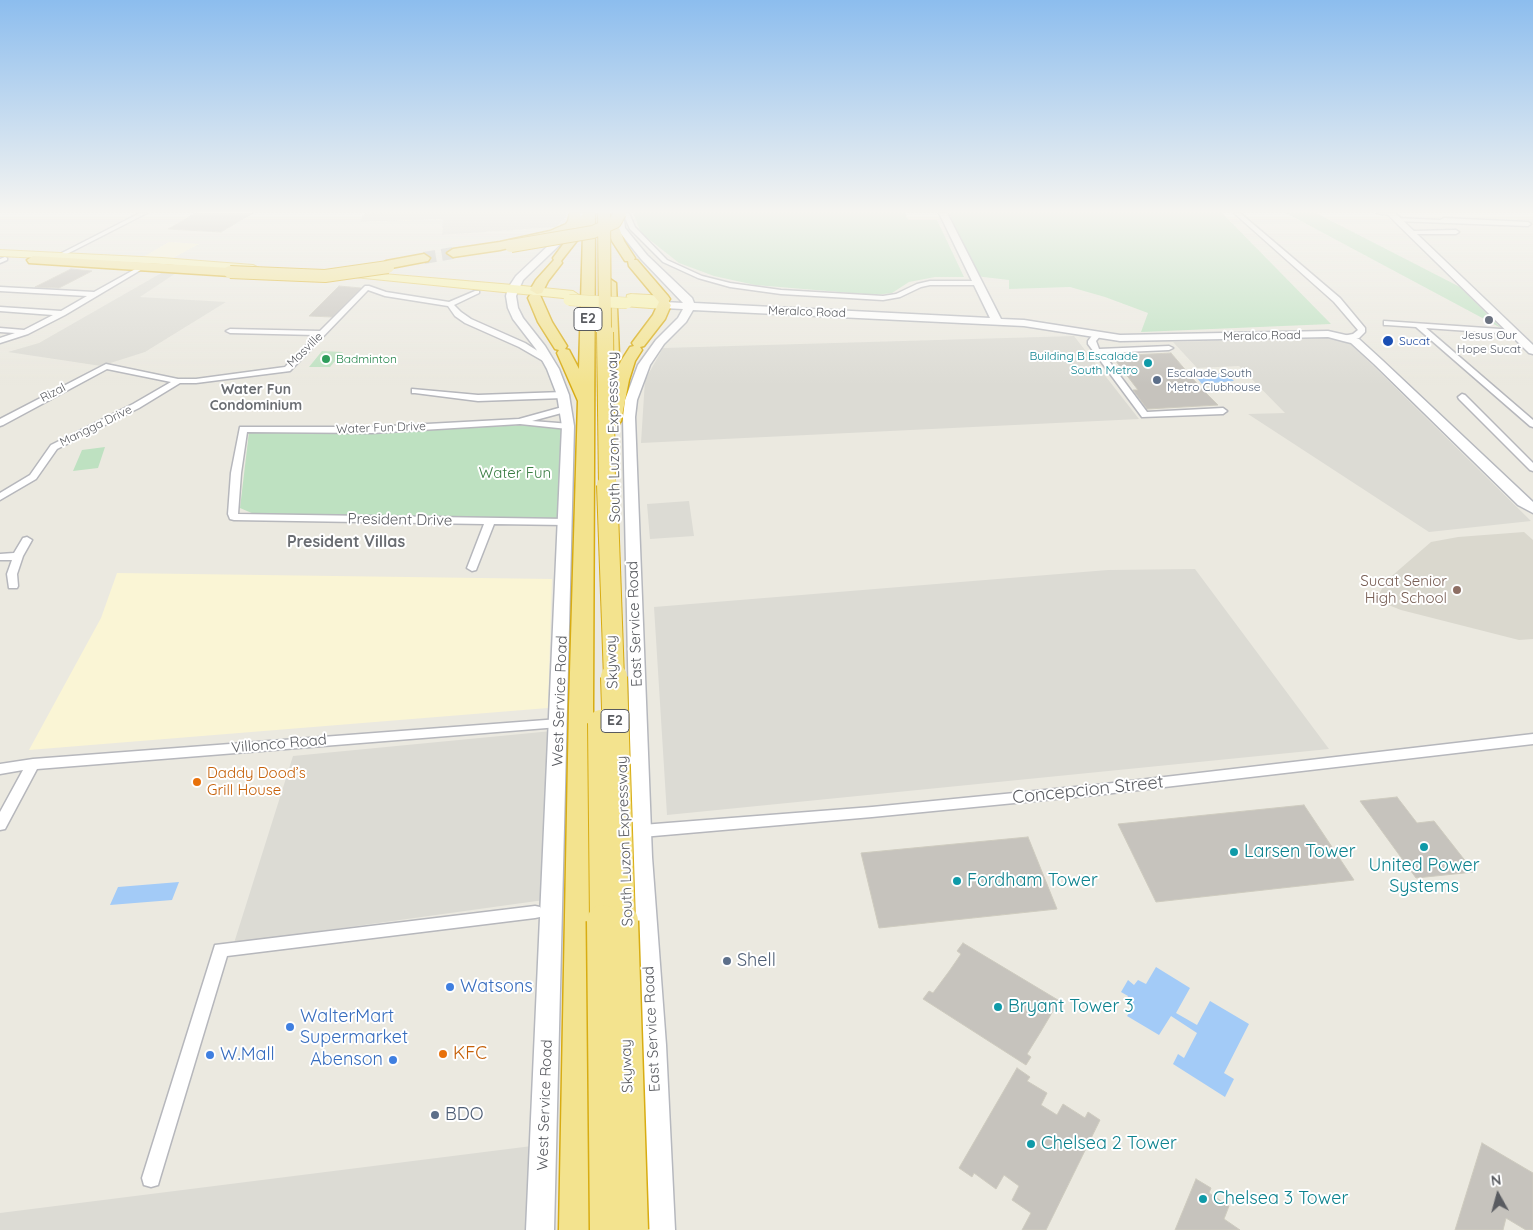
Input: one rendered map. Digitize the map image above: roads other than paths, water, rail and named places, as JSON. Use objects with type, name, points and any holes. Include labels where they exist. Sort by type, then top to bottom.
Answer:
[{"type":"highway","points":[[222,270],[231,271]]},
{"type":"highway","points":[[224,270],[291,276],[324,276],[358,270]]},
{"type":"highway","points":[[550,270],[542,280],[536,294],[545,322],[562,350],[582,391],[571,414]]},
{"type":"highway","name":"South Luzon Expressway","points":[[577,1230],[581,706],[571,414],[583,270]]},
{"type":"highway","name":"Skyway","points":[[606,270],[594,422],[600,618],[606,1230]]},
{"type":"highway","name":"Skyway","points":[[609,270],[606,441],[632,1230]]},
{"type":"highway","name":"South Luzon Expressway","points":[[611,270],[620,704],[638,1230]]},
{"type":"highway","points":[[613,421],[621,380],[628,361],[660,316],[663,302],[639,270]]},
{"type":"main road","points":[[173,270],[368,285],[395,290],[482,289]]},
{"type":"main road","points":[[269,270],[571,297],[663,302]]},
{"type":"main road","points":[[512,292],[527,270]]},
{"type":"main road","points":[[657,270],[688,303]]},
{"type":"main road","points":[[969,270],[995,321]]},
{"type":"main road","points":[[970,270],[976,283]]},
{"type":"main road","points":[[1449,270],[1533,351]]},
{"type":"main road","name":"West Service Road","points":[[512,292],[513,308],[518,320],[548,360],[571,414],[540,1230]]},
{"type":"main road","name":"Meralco Road","points":[[663,302],[1031,323],[1131,339],[1328,334],[1346,338],[1355,341],[1371,355],[1523,502],[1533,509]]},
{"type":"main road","name":"East Service Road","points":[[661,1230],[642,831],[633,599],[632,482],[629,418],[631,400],[644,365],[660,342],[682,320],[688,303]]},
{"type":"street","points":[[0,341],[25,332],[62,313],[137,270]]},
{"type":"street","points":[[686,270],[700,277],[730,285],[781,292],[883,298],[898,296],[919,285],[930,283],[976,283]]},
{"type":"street","points":[[1303,270],[1337,300],[1362,330],[1356,336],[1346,338]]},
{"type":"street","name":"Masville","points":[[106,366],[178,381],[196,381],[287,369],[368,285]]},
{"type":"street","points":[[0,289],[94,294]]},
{"type":"street","points":[[450,304],[482,289]]},
{"type":"street","points":[[395,290],[450,304],[468,321],[522,345],[548,360]]},
{"type":"street","points":[[0,309],[62,313]]},
{"type":"street","points":[[1387,323],[1512,332]]},
{"type":"street","points":[[1418,325],[1533,424]]},
{"type":"street","points":[[0,330],[25,332]]},
{"type":"street","points":[[230,331],[322,333]]},
{"type":"street","points":[[1097,335],[1092,341],[1145,415],[1223,411]]},
{"type":"street","points":[[1098,351],[1169,348]]},
{"type":"street","name":"Rizal","points":[[0,423],[106,366]]},
{"type":"street","name":"Mangga Drive","points":[[0,497],[33,477],[54,446],[136,406],[178,381]]},
{"type":"street","points":[[415,391],[478,398],[571,414]]},
{"type":"street","points":[[1462,398],[1533,468]]},
{"type":"street","name":"Water Fun Drive","points":[[519,422],[528,424],[571,414]]},
{"type":"street","name":"Water Fun Drive","points":[[234,517],[236,473],[243,429],[372,430],[519,422],[571,414]]},
{"type":"street","name":"President Drive","points":[[234,517],[566,522]]},
{"type":"street","points":[[472,568],[490,521]]},
{"type":"street","points":[[12,586],[12,574],[18,556],[27,540]]},
{"type":"street","points":[[0,557],[18,556]]},
{"type":"street","name":"Villonco Road","points":[[0,769],[33,764],[559,723]]},
{"type":"street","name":"Concepcion Street","points":[[642,831],[863,813],[1096,790],[1533,739]]},
{"type":"street","points":[[0,825],[33,764]]},
{"type":"street","points":[[150,1178],[221,950],[535,912]]},
{"type":"water","points":[[1234,373],[1239,376],[1238,378],[1231,378],[1234,381],[1202,384],[1195,376]]},
{"type":"water","points":[[179,882],[172,900],[110,905],[118,887]]},
{"type":"water","points":[[1156,967],[1190,988],[1176,1013],[1197,1025],[1210,1001],[1249,1024],[1224,1073],[1234,1079],[1225,1097],[1173,1064],[1178,1054],[1184,1058],[1197,1033],[1171,1016],[1159,1035],[1127,1016],[1133,1007],[1125,1002],[1128,996],[1121,992],[1128,980],[1134,985],[1138,980],[1146,984]]},
{"type":"place","name":"Jesus Our Hope Sucat","points":[[1489,320]]},
{"type":"place","name":"Sucat","points":[[1388,341]]},
{"type":"place","name":"Badminton","points":[[326,359]]},
{"type":"place","name":"Building B Escalade South Metro","points":[[1148,363]]},
{"type":"place","name":"Escalade South Metro Clubhouse","points":[[1157,380]]},
{"type":"place","name":"Sucat Senior High School","points":[[1457,590]]},
{"type":"place","name":"Daddy Dood’s Grill House","points":[[197,782]]},
{"type":"place","name":"United Power Systems","points":[[1424,847]]},
{"type":"place","name":"Larsen Tower","points":[[1234,852]]},
{"type":"place","name":"Fordham Tower","points":[[957,881]]},
{"type":"place","name":"Shell","points":[[727,961]]},
{"type":"place","name":"Watsons","points":[[450,987]]},
{"type":"place","name":"Bryant Tower 3","points":[[998,1007]]},
{"type":"place","name":"WalterMart Supermarket","points":[[290,1027]]},
{"type":"place","name":"KFC","points":[[443,1054]]},
{"type":"place","name":"W.Mall","points":[[210,1055]]},
{"type":"place","name":"Abenson","points":[[393,1060]]},
{"type":"place","name":"BDO","points":[[435,1115]]},
{"type":"place","name":"Chelsea 2 Tower","points":[[1031,1144]]},
{"type":"place","name":"Chelsea 3 Tower","points":[[1203,1199]]},
{"type":"district","name":"Water Fun Condominium","points":[[256,398]]},
{"type":"district","name":"President Villas","points":[[346,542]]},
{"type":"park label","name":"Water Fun","points":[[515,473]]}]
